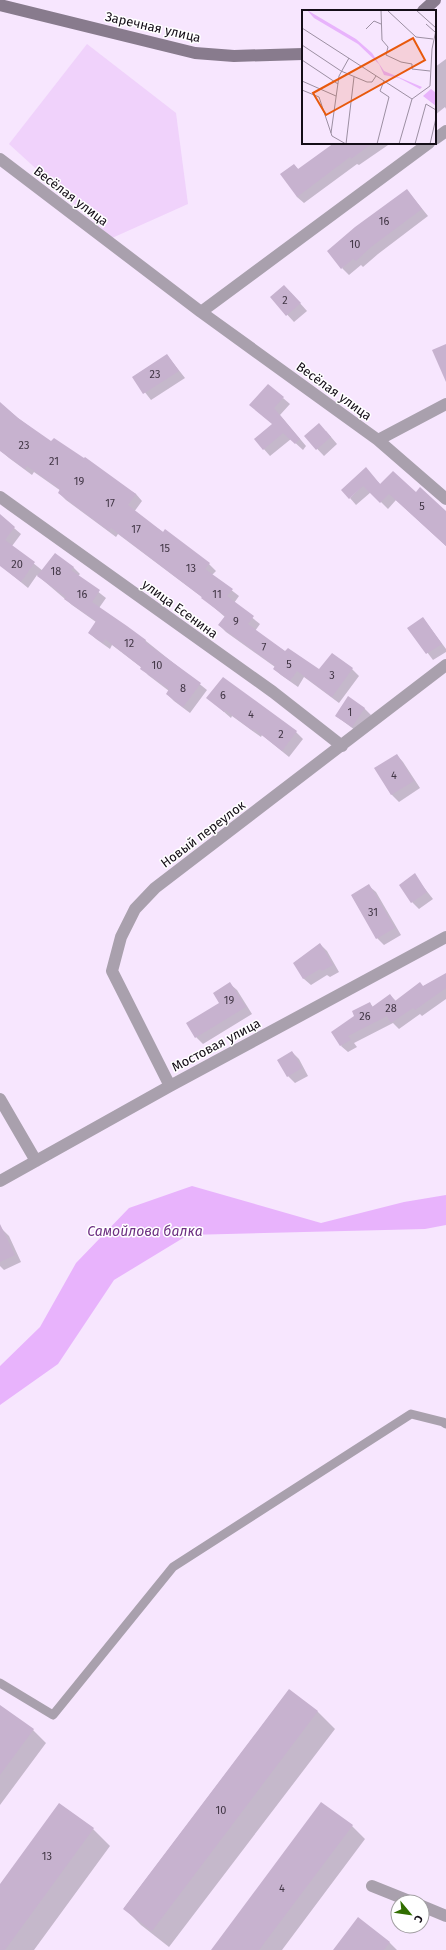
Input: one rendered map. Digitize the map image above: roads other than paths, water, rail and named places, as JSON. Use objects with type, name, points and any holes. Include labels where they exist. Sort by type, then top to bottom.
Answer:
[{"type":"street","points":[[424,10],[435,0]]},
{"type":"street","name":"Заречная улица","points":[[0,5],[195,52],[234,56],[302,54]]},
{"type":"street","points":[[436,138],[446,130]]},
{"type":"street","points":[[201,312],[428,144]]},
{"type":"street","name":"Весёлая улица","points":[[0,159],[201,312],[378,440],[446,499]]},
{"type":"street","points":[[378,440],[446,404]]},
{"type":"street","name":"улица Есенина","points":[[0,497],[266,687],[342,746]]},
{"type":"street","name":"Новый переулок","points":[[170,1086],[112,971],[121,937],[135,909],[155,888],[446,665]]},
{"type":"street","name":"Мостовая улица","points":[[0,1180],[170,1086],[446,937]]},
{"type":"street","points":[[0,1099],[36,1161]]},
{"type":"street","points":[[372,1886],[392,1894]]},
{"type":"street","points":[[430,1909],[446,1916]]},
{"type":"lane","points":[[0,1683],[53,1715],[173,1567],[411,1414],[446,1424]]},
{"type":"water","name":"Самойлова балка","points":[[192,1186],[321,1223],[404,1202],[446,1195],[446,1225],[425,1229],[188,1235],[114,1280],[58,1364],[0,1405],[0,1366],[40,1327],[76,1263],[129,1208]]}]
